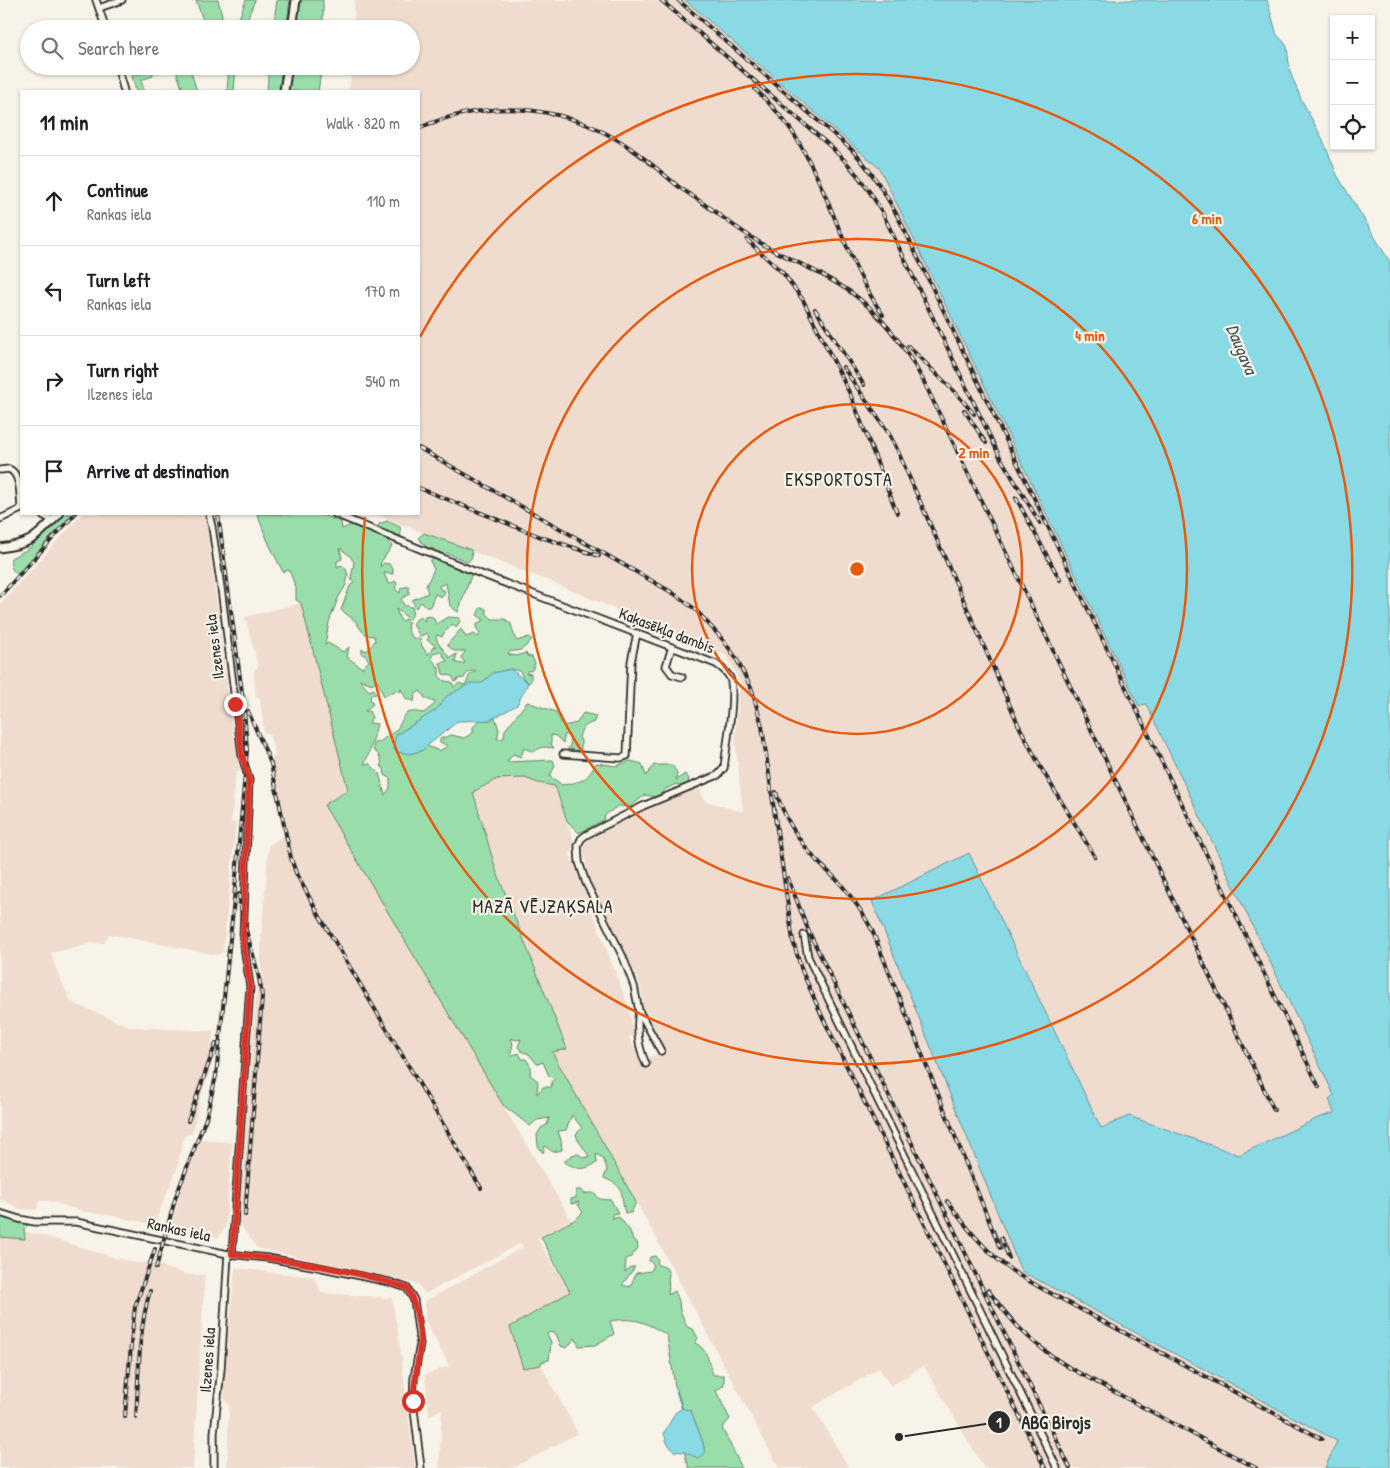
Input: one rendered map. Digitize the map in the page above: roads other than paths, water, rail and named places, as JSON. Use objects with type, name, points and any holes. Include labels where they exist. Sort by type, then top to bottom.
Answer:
[{"type":"street","points":[[96,0],[103,20]]},
{"type":"street","points":[[99,8],[122,0]]},
{"type":"street","points":[[293,20],[296,0]]},
{"type":"street","points":[[120,75],[124,90]]},
{"type":"street","points":[[284,90],[287,75]]},
{"type":"street","points":[[0,470],[9,469],[14,473],[17,478],[20,501]]},
{"type":"street","points":[[0,519],[20,509]]},
{"type":"street","points":[[43,515],[52,520]]},
{"type":"street","points":[[0,546],[24,544],[35,538],[58,515]]},
{"type":"street","name":"Ilzenes iela","points":[[209,515],[221,588],[242,756],[249,780],[243,939],[250,986],[221,1369],[214,1433],[214,1468]]},
{"type":"street","name":"Kaķasēkļa dambis","points":[[337,515],[473,571],[716,664],[726,671],[730,679],[732,694],[724,768],[718,775],[644,806],[586,835],[581,839],[578,846],[579,862],[586,883],[626,964],[634,986],[639,1012]]},
{"type":"street","points":[[563,754],[621,758],[627,756],[631,662],[637,633]]},
{"type":"street","points":[[672,647],[666,666],[672,674],[682,677]]},
{"type":"street","points":[[804,935],[808,957],[812,966],[1057,1468]]},
{"type":"street","points":[[639,1012],[661,1051]]},
{"type":"street","points":[[639,1012],[637,1024],[638,1041],[640,1053],[646,1064]]},
{"type":"street","name":"Rankas iela","points":[[0,1213],[35,1222],[76,1222],[230,1254],[268,1258],[318,1267],[407,1288],[414,1300],[420,1344],[414,1378],[413,1401],[421,1468]]},
{"type":"water","name":"Daugava","points":[[685,0],[1267,0],[1277,35],[1287,47],[1290,72],[1301,99],[1323,140],[1337,175],[1390,262],[1390,1468],[1325,1468],[1337,1441],[1021,1271],[872,901],[969,853],[1101,1128],[1129,1116],[1239,1155],[1318,1118],[1334,1113],[1329,1099],[1334,1095],[1146,704],[1139,706],[880,169]]},
{"type":"water","points":[[511,669],[528,683],[517,705],[490,720],[458,721],[421,751],[409,754],[396,752],[393,748],[396,735],[436,710],[447,696],[471,683],[482,683],[493,673]]},
{"type":"water","points":[[682,1408],[691,1411],[703,1443],[705,1453],[698,1458],[684,1452],[674,1451],[667,1443],[664,1433],[675,1413]]},
{"type":"waterway","points":[[677,1392],[682,1408]]},
{"type":"railway","points":[[661,0],[831,147],[846,161],[865,185],[881,210],[1000,457],[1040,523]]},
{"type":"railway","points":[[678,0],[852,150],[887,196],[1319,1087]]},
{"type":"railway","points":[[755,89],[771,105],[795,136],[818,180],[858,272],[883,315]]},
{"type":"railway","points":[[420,128],[443,119],[493,110],[544,112],[568,118],[593,127],[624,144],[713,211]]},
{"type":"railway","points":[[709,207],[738,229],[769,248],[849,291],[872,310],[901,344],[924,382],[1274,1110]]},
{"type":"railway","points":[[747,240],[783,273],[803,300],[851,396],[897,513]]},
{"type":"railway","points":[[815,309],[864,385]]},
{"type":"railway","points":[[908,346],[955,392],[974,414]]},
{"type":"railway","points":[[843,367],[888,432],[896,447],[1019,726],[1041,768],[1095,857]]},
{"type":"railway","points":[[964,410],[986,443]]},
{"type":"railway","points":[[420,449],[673,593],[695,609],[724,641],[736,658],[752,690],[762,726],[793,941],[802,971],[822,1016],[1045,1468]]},
{"type":"railway","points":[[420,488],[541,537],[599,556]]},
{"type":"railway","points":[[1016,498],[1060,580]]},
{"type":"railway","points":[[0,596],[74,515]]},
{"type":"railway","points":[[156,1268],[176,1196],[206,1118],[216,1076],[247,750],[244,707],[218,515]]},
{"type":"railway","points":[[248,711],[271,764],[291,858],[296,873],[481,1188]]},
{"type":"railway","points":[[776,792],[783,811],[798,837],[817,861],[848,893],[872,930],[1000,1248]]},
{"type":"railway","points":[[788,878],[809,932],[1070,1468]]},
{"type":"railway","points":[[239,894],[243,920],[258,971],[262,997],[245,1215]]},
{"type":"railway","points":[[188,1121],[216,1043]]},
{"type":"railway","points":[[947,1201],[984,1247],[1018,1275],[1322,1439]]},
{"type":"railway","points":[[1001,1238],[1009,1258]]},
{"type":"railway","points":[[125,1416],[135,1307],[155,1249]]},
{"type":"railway","points":[[988,1290],[1025,1334],[1057,1360],[1256,1468]]},
{"type":"railway","points":[[136,1417],[141,1337],[150,1291]]},
{"type":"place","name":"ABG Birojs","points":[[899,1437]]},
{"type":"district","name":"EKSPORTOSTA","points":[[839,479]]},
{"type":"district","name":"MAZĀ VĒJZAĶSALA","points":[[543,906]]}]
